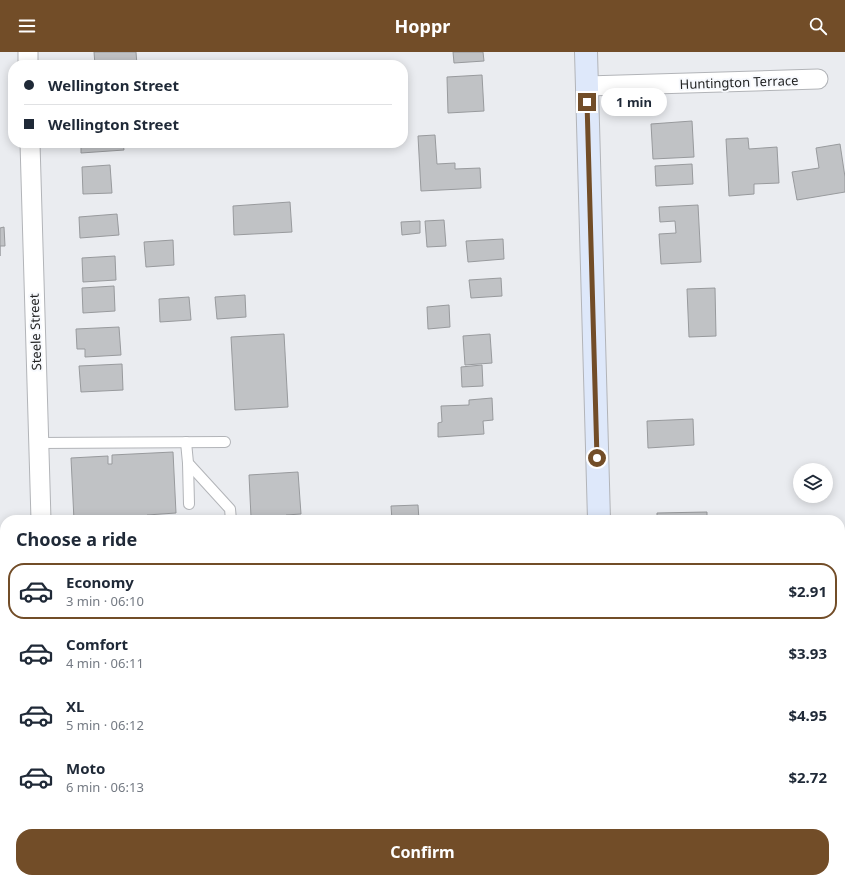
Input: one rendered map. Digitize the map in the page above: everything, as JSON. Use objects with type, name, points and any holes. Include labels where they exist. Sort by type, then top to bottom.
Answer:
[{"type":"street","points":[[586,52],[599,515]]},
{"type":"street","name":"Huntington Terrace","points":[[587,86],[818,79]]},
{"type":"street","name":"Steele Street","points":[[30,148],[41,515]]},
{"type":"lane","points":[[186,442],[189,504]]},
{"type":"lane","points":[[38,443],[225,442]]},
{"type":"lane","points":[[188,463],[230,509],[231,515]]},
{"type":"building","points":[[94,52],[136,52],[137,60],[95,60]]},
{"type":"building","points":[[453,52],[483,52],[484,61],[454,63]]},
{"type":"building","points":[[482,75],[484,111],[448,113],[447,77]]},
{"type":"building","points":[[692,121],[694,157],[653,159],[651,124]]},
{"type":"building","points":[[435,135],[437,164],[455,163],[455,169],[480,168],[481,188],[421,191],[418,136]]},
{"type":"building","points":[[748,138],[749,149],[777,147],[779,183],[754,184],[754,194],[729,196],[726,139]]},
{"type":"building","points":[[840,144],[845,177],[845,192],[797,200],[792,172],[819,168],[816,148]]},
{"type":"building","points":[[81,148],[124,148],[124,150],[81,153]]},
{"type":"building","points":[[692,164],[693,184],[656,186],[655,166]]},
{"type":"building","points":[[110,165],[112,193],[83,194],[82,167]]},
{"type":"building","points":[[290,202],[292,232],[234,235],[233,206]]},
{"type":"building","points":[[698,205],[701,262],[661,264],[659,234],[676,233],[675,221],[660,222],[659,207]]},
{"type":"building","points":[[117,214],[119,235],[80,238],[79,217]]},
{"type":"building","points":[[444,220],[446,246],[427,247],[425,221]]},
{"type":"building","points":[[420,221],[420,233],[402,235],[401,222]]},
{"type":"building","points":[[4,227],[5,246],[0,246],[0,228]]},
{"type":"building","points":[[503,239],[504,259],[468,262],[466,241]]},
{"type":"building","points":[[173,240],[174,265],[146,267],[144,242]]},
{"type":"building","points":[[115,256],[116,280],[83,282],[82,258]]},
{"type":"building","points":[[501,278],[502,296],[471,298],[469,280]]},
{"type":"building","points":[[114,286],[115,311],[83,313],[82,288]]},
{"type":"building","points":[[715,288],[716,336],[689,337],[687,289]]},
{"type":"building","points":[[245,295],[246,317],[217,319],[215,297]]},
{"type":"building","points":[[189,297],[191,320],[160,322],[159,299]]},
{"type":"building","points":[[449,305],[450,327],[428,329],[427,307]]},
{"type":"building","points":[[119,327],[121,355],[85,357],[85,349],[77,349],[76,329]]},
{"type":"building","points":[[284,334],[288,407],[235,410],[231,337]]},
{"type":"building","points":[[490,334],[492,363],[465,365],[463,336]]},
{"type":"building","points":[[122,364],[123,390],[81,392],[79,366]]},
{"type":"building","points":[[482,365],[483,386],[462,387],[461,367]]},
{"type":"building","points":[[492,398],[493,420],[483,421],[484,434],[438,437],[438,423],[442,422],[441,406],[469,405],[469,400]]},
{"type":"building","points":[[693,419],[694,445],[648,448],[647,421]]},
{"type":"building","points":[[173,452],[176,513],[147,515],[74,515],[71,458],[108,456],[108,464],[112,464],[112,455]]},
{"type":"building","points":[[298,472],[301,514],[251,515],[249,475]]},
{"type":"building","points":[[418,505],[419,515],[392,515],[391,506]]},
{"type":"building","points":[[707,512],[707,515],[657,515],[657,513]]},
{"type":"route","points":[[587,102],[597,458]]}]
